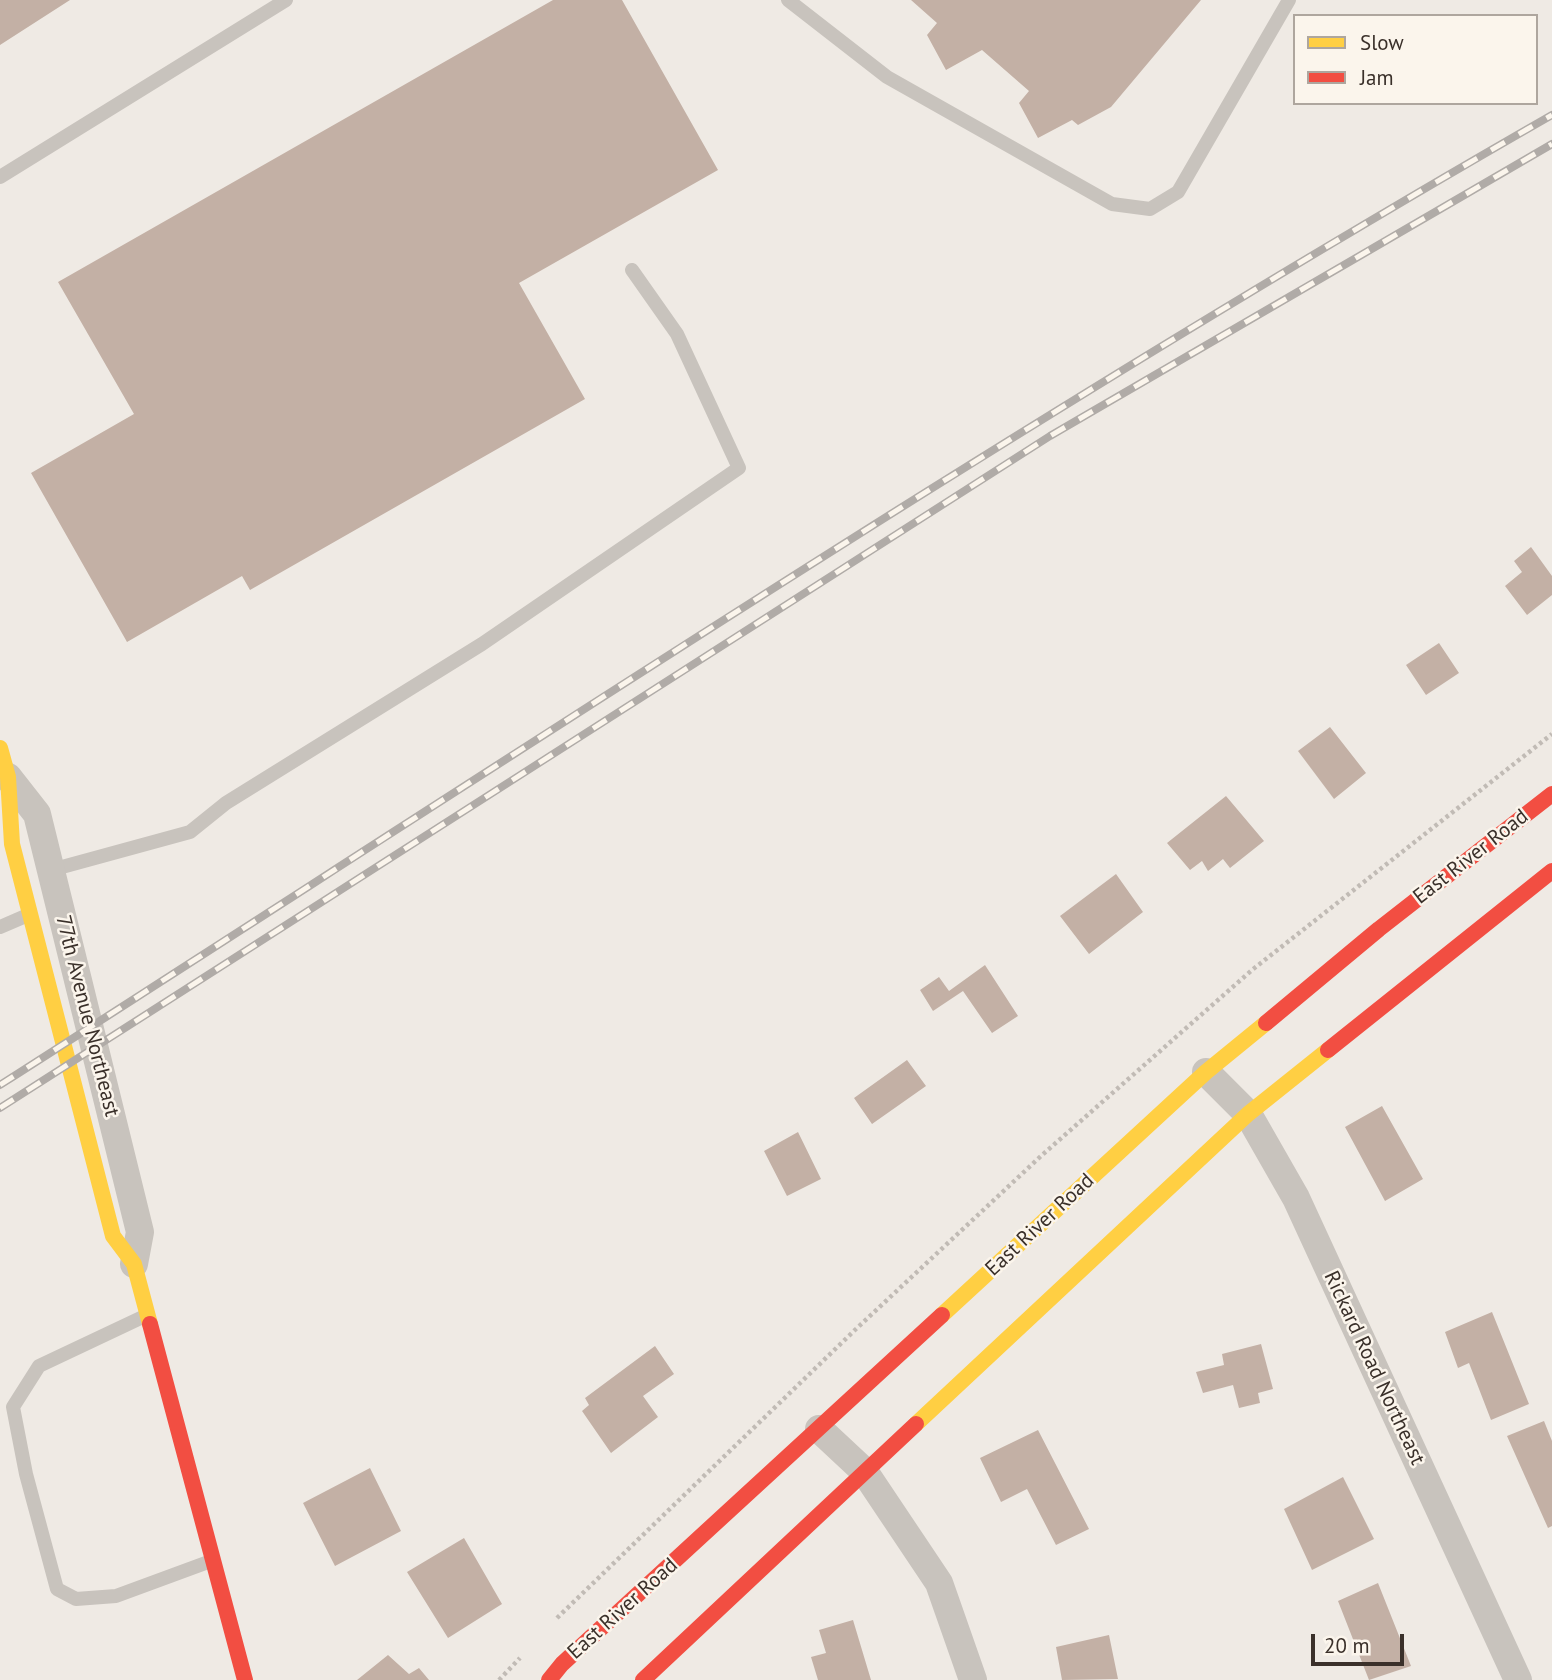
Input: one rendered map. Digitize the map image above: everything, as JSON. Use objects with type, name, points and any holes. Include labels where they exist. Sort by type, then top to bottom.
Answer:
[{"type":"main road","name":"77th Avenue Northeast","points":[[0,748],[8,777],[12,844],[113,1236],[134,1264],[245,1680]]},
{"type":"main road","name":"East River Road","points":[[549,1680],[562,1664],[1206,1072],[1379,929],[1552,794]]},
{"type":"main road","points":[[643,1680],[1248,1114],[1552,872]]},
{"type":"street","name":"77th Avenue Northeast","points":[[8,777],[37,814],[140,1232],[134,1264]]},
{"type":"street","name":"Rickard Road Northeast","points":[[1206,1072],[1248,1114],[1296,1198],[1518,1680]]},
{"type":"street","points":[[819,1429],[864,1471],[939,1583],[973,1680]]},
{"type":"lane","points":[[0,177],[286,0]]},
{"type":"lane","points":[[788,0],[887,77],[1112,204],[1150,209],[1178,192],[1289,0]]},
{"type":"lane","points":[[51,870],[190,832],[226,803],[482,644],[739,468],[677,334],[632,270]]},
{"type":"lane","points":[[0,927],[30,915]]},
{"type":"lane","points":[[148,1315],[39,1366],[13,1407],[26,1474],[57,1589],[76,1600],[116,1596],[214,1560]]},
{"type":"path","points":[[553,1621],[856,1329],[1070,1130],[1252,970],[1552,734]]},
{"type":"path","points":[[499,1680],[526,1651]]},
{"type":"building","points":[[0,0],[70,0],[0,45]]},
{"type":"building","points":[[553,0],[622,0],[718,170],[519,283],[585,399],[250,590],[242,576],[127,642],[31,473],[134,414],[58,282]]},
{"type":"building","points":[[911,0],[1201,0],[1111,107],[1078,125],[1072,120],[1038,138],[1019,103],[1029,91],[982,50],[946,70],[927,35],[937,23]]},
{"type":"building","points":[[1531,547],[1552,576],[1552,595],[1527,615],[1505,586],[1522,572],[1514,561]]},
{"type":"building","points":[[1439,643],[1459,673],[1426,695],[1406,665]]},
{"type":"building","points":[[1330,727],[1366,773],[1334,799],[1298,751]]},
{"type":"building","points":[[1226,796],[1264,841],[1230,868],[1223,859],[1208,871],[1202,861],[1190,870],[1167,843]]},
{"type":"building","points":[[1116,874],[1143,912],[1089,954],[1060,916]]},
{"type":"building","points":[[985,965],[1018,1016],[992,1033],[963,991],[933,1011],[920,990],[939,977],[949,991]]},
{"type":"building","points":[[907,1060],[926,1086],[872,1124],[854,1098]]},
{"type":"building","points":[[1382,1106],[1423,1179],[1385,1201],[1345,1127]]},
{"type":"building","points":[[798,1132],[821,1179],[787,1196],[764,1151]]},
{"type":"building","points":[[1492,1312],[1529,1404],[1491,1420],[1469,1363],[1458,1368],[1445,1332]]},
{"type":"building","points":[[1261,1344],[1273,1389],[1258,1393],[1260,1403],[1239,1408],[1233,1385],[1203,1393],[1196,1372],[1224,1365],[1222,1354]]},
{"type":"building","points":[[655,1346],[674,1374],[643,1396],[658,1417],[611,1453],[582,1411],[589,1405],[585,1398]]},
{"type":"building","points":[[1544,1421],[1552,1441],[1552,1526],[1548,1528],[1507,1436]]},
{"type":"building","points":[[1038,1430],[1089,1529],[1056,1545],[1027,1489],[1001,1502],[980,1458]]},
{"type":"building","points":[[370,1468],[401,1531],[335,1566],[303,1503]]},
{"type":"building","points":[[1343,1477],[1374,1539],[1312,1570],[1284,1509]]},
{"type":"building","points":[[464,1538],[502,1604],[448,1638],[407,1572]]},
{"type":"building","points":[[1378,1583],[1411,1666],[1369,1680],[1338,1601]]},
{"type":"building","points":[[853,1620],[871,1680],[818,1680],[811,1657],[826,1653],[819,1630]]},
{"type":"building","points":[[1109,1635],[1118,1679],[1062,1680],[1056,1647]]},
{"type":"building","points":[[388,1655],[409,1674],[419,1668],[429,1680],[357,1680]]},
{"type":"railway","points":[[0,1085],[577,713],[964,468],[1355,230],[1552,115]]},
{"type":"railway","points":[[0,1108],[1050,436],[1552,144]]},
{"type":"traffic: slow","points":[[0,748],[8,777],[12,844],[113,1236],[134,1264],[150,1324]]},
{"type":"traffic: slow","points":[[942,1315],[1206,1072],[1266,1023]]},
{"type":"traffic: slow","points":[[916,1424],[1248,1114],[1328,1050]]},
{"type":"traffic: jam","points":[[1266,1023],[1379,929],[1552,794]]},
{"type":"traffic: jam","points":[[1328,1050],[1552,871]]},
{"type":"traffic: jam","points":[[549,1680],[562,1664],[942,1315]]},
{"type":"traffic: jam","points":[[150,1324],[245,1680]]},
{"type":"traffic: jam","points":[[643,1680],[916,1424]]}]
